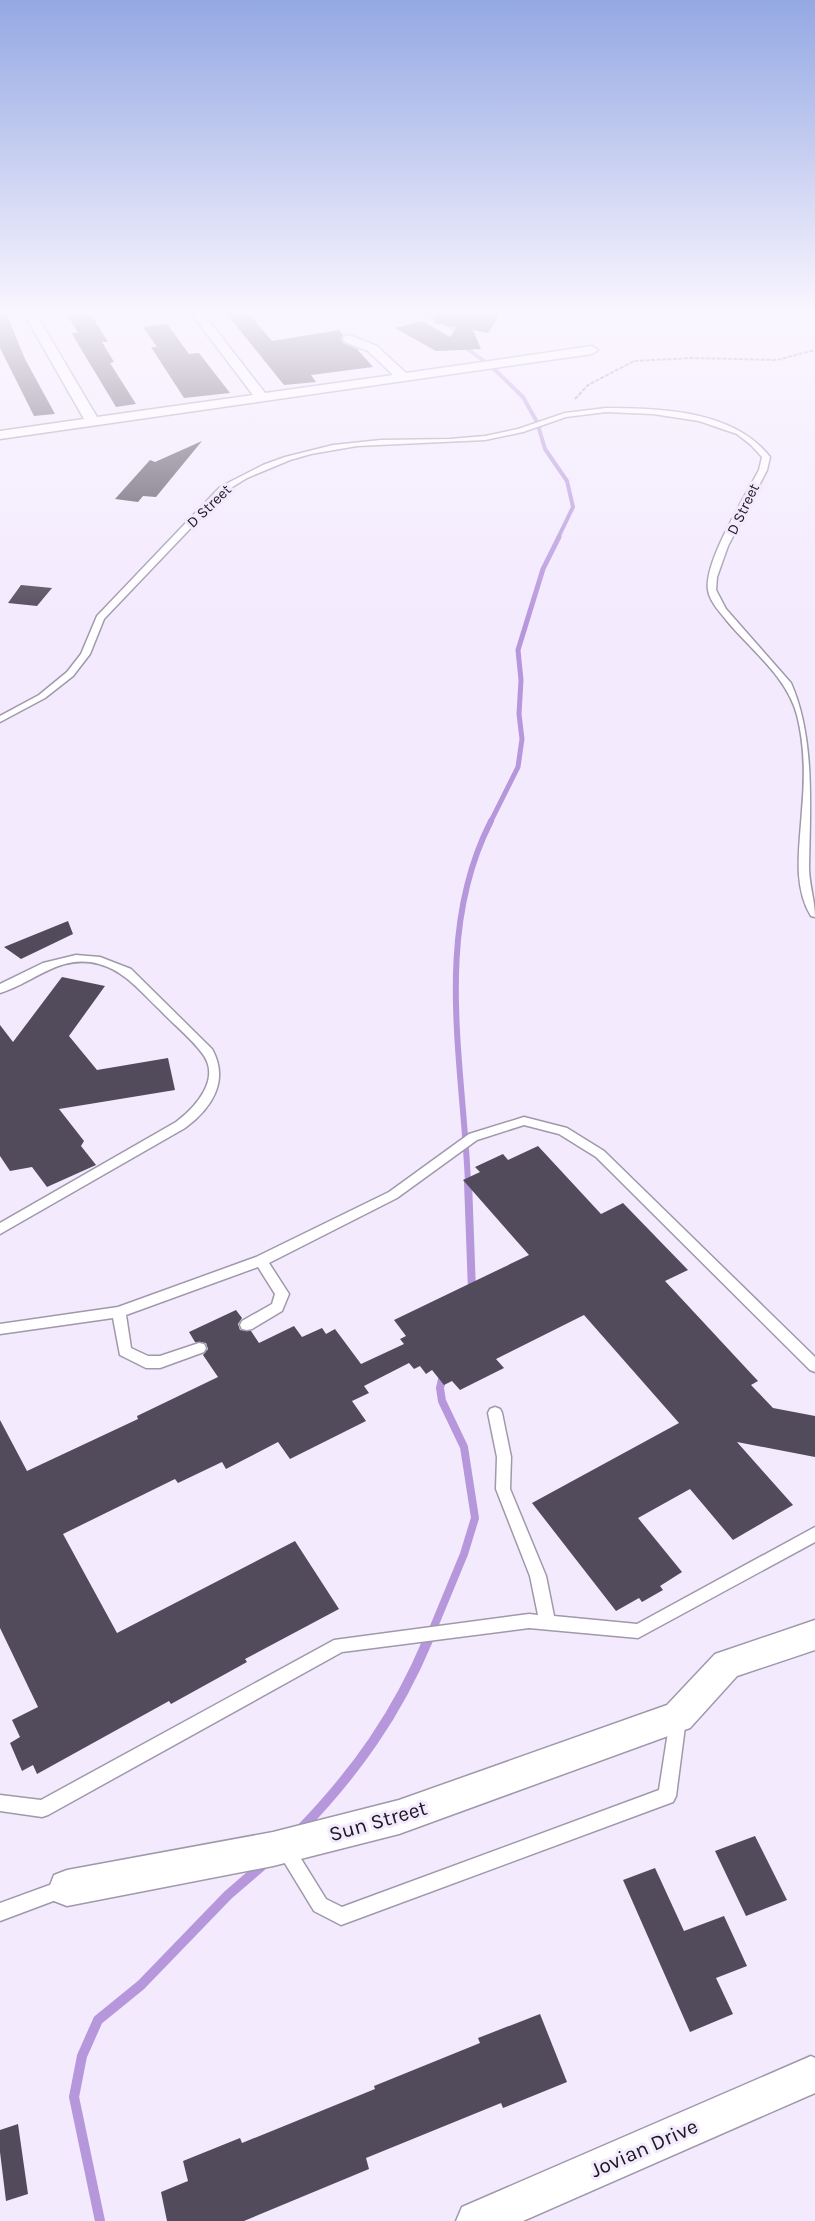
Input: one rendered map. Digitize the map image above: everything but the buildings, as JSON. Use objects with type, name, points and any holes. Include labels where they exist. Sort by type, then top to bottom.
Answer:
[{"type":"street","points":[[90,417],[93,422]]},
{"type":"street","points":[[0,435],[131,417]]},
{"type":"street","points":[[678,1717],[726,1665],[815,1635]]},
{"type":"street","name":"Sun Street","points":[[67,1888],[284,1846],[399,1817],[678,1717]]},
{"type":"street","name":"Jovian Drive","points":[[476,2221],[811,2075]]},
{"type":"lane","name":"D Street","points":[[0,719],[17,712],[51,690],[77,665],[90,645],[100,618],[223,489],[247,474],[277,460],[318,450],[363,443],[443,442],[510,434],[559,417]]},
{"type":"lane","name":"D Street","points":[[674,417],[718,424],[740,434],[756,445],[766,457],[763,470],[713,570],[711,593],[721,610],[780,673],[796,698],[811,756],[803,879],[808,903],[815,914]]},
{"type":"lane","points":[[0,989],[47,965],[76,958],[100,960],[127,971],[208,1052],[215,1067],[214,1086],[201,1108],[178,1126],[72,1190],[0,1229]]},
{"type":"lane","points":[[0,1329],[119,1312],[261,1261],[393,1195],[473,1137],[524,1121],[563,1131],[600,1154],[815,1366]]},
{"type":"lane","points":[[247,1325],[277,1307],[282,1294],[261,1261]]},
{"type":"lane","points":[[119,1312],[125,1351],[146,1362],[160,1362],[199,1348]]},
{"type":"lane","points":[[495,1413],[504,1456],[503,1489],[538,1576],[548,1623]]},
{"type":"lane","points":[[0,1803],[42,1809],[340,1645],[529,1622],[638,1631],[815,1534]]},
{"type":"lane","points":[[284,1846],[320,1905],[341,1916],[667,1796],[678,1717]]},
{"type":"lane","points":[[0,1912],[67,1888]]},
{"type":"waterway","points":[[534,417],[545,449],[567,481],[573,507],[558,538]]},
{"type":"waterway","points":[[491,821],[518,767],[522,739],[519,714],[521,680],[518,650],[543,569],[559,537]]},
{"type":"waterway","points":[[468,1183],[458,1045],[457,953],[462,908],[473,864],[491,821]]},
{"type":"waterway","points":[[468,1182],[472,1291]]},
{"type":"waterway","points":[[428,1641],[464,1554],[475,1518],[464,1447],[442,1401],[440,1388],[443,1375]]},
{"type":"waterway","points":[[300,1830],[339,1786],[373,1741],[403,1693],[428,1640]]},
{"type":"waterway","points":[[100,2221],[74,2097],[82,2056],[98,2020],[141,1985],[228,1895],[264,1864]]}]
